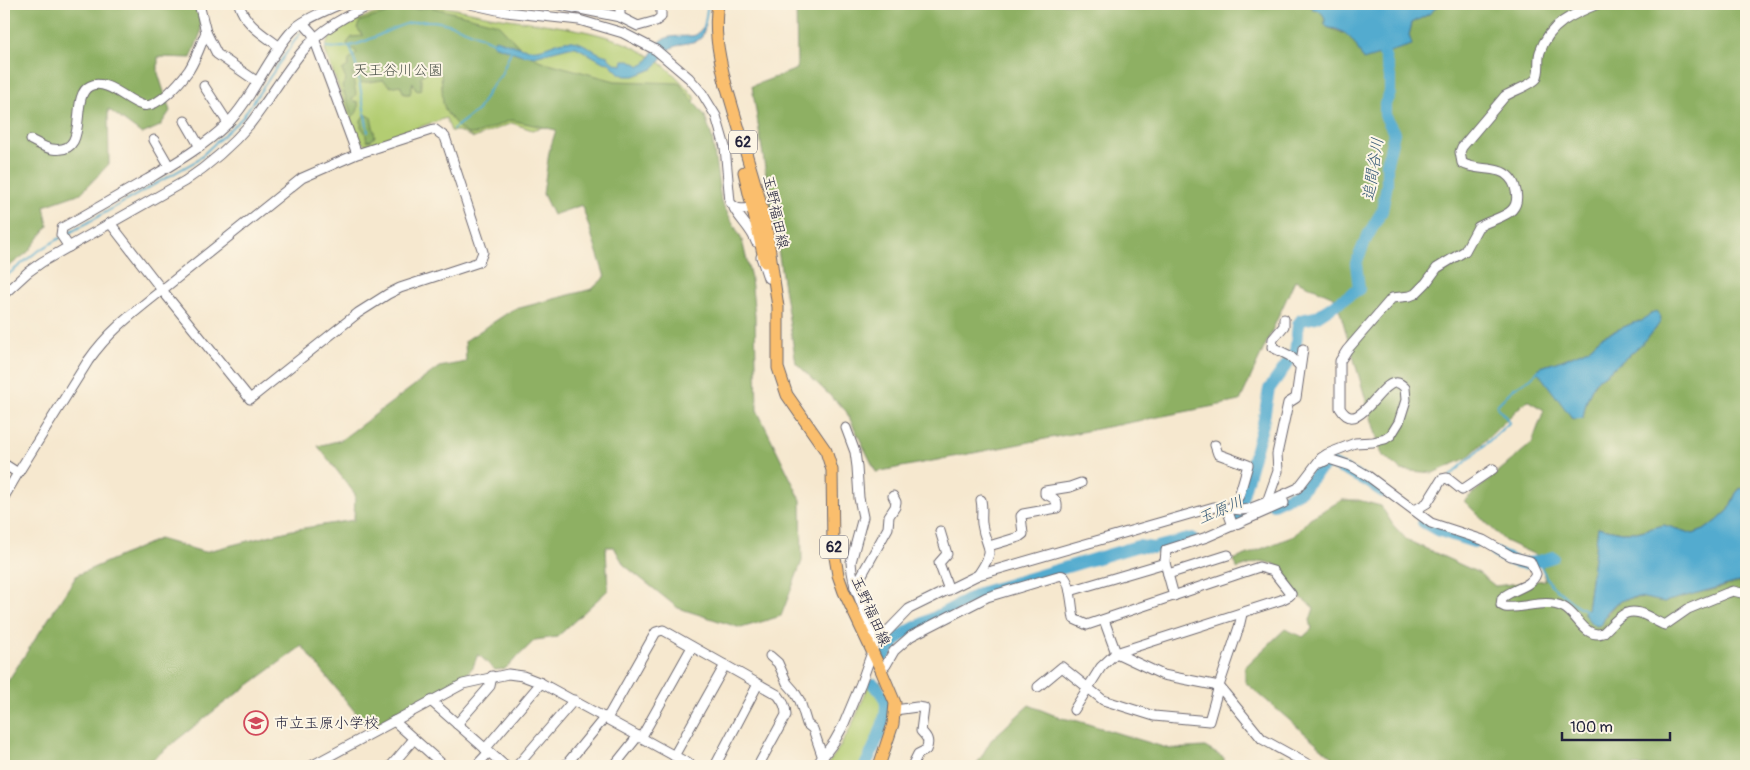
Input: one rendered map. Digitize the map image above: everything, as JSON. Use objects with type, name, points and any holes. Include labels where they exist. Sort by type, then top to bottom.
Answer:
[{"type":"main road","name":"玉野福田線","points":[[718,4],[716,20],[718,47],[724,78],[757,206],[768,278],[778,326]]},
{"type":"main road","name":"玉野福田線","points":[[757,206],[767,232],[778,307],[778,368],[785,388],[796,409],[826,451],[829,459],[832,470],[834,556],[844,592],[873,648],[892,694],[895,710],[893,724],[879,766]]},
{"type":"street","points":[[199,4],[206,32],[217,54],[256,81]]},
{"type":"street","points":[[239,4],[252,26],[280,47]]},
{"type":"street","points":[[69,246],[62,237],[62,228],[200,147],[228,123],[238,111],[256,81],[291,32],[327,7],[338,4]]},
{"type":"street","points":[[4,294],[28,272],[69,246],[185,181],[216,158],[251,122],[302,52],[314,40],[342,19],[377,4]]},
{"type":"street","points":[[470,4],[506,12],[579,20],[608,28],[631,36],[660,53],[689,78],[702,93],[716,116],[728,165],[728,194],[730,202],[754,235],[768,278]]},
{"type":"street","points":[[555,4],[579,6],[620,18],[638,26]]},
{"type":"street","points":[[620,4],[620,18]]},
{"type":"street","points":[[631,36],[638,26],[656,21],[661,17],[661,4]]},
{"type":"street","points":[[1174,596],[1165,563],[1166,550],[1207,537],[1232,523],[1283,500],[1298,488],[1316,467],[1321,458],[1327,454],[1355,443],[1385,439],[1396,429],[1406,400],[1405,388],[1397,382],[1393,383],[1380,393],[1363,412],[1357,416],[1348,416],[1340,408],[1340,361],[1347,350],[1392,298],[1415,294],[1437,268],[1465,251],[1478,227],[1507,216],[1512,211],[1516,204],[1517,196],[1511,179],[1498,170],[1472,168],[1462,163],[1460,152],[1462,147],[1505,96],[1513,90],[1532,83],[1536,78],[1539,54],[1543,44],[1558,24],[1573,14],[1598,4]]},
{"type":"street","points":[[579,6],[579,20]]},
{"type":"street","points":[[303,23],[312,33],[357,154]]},
{"type":"street","points":[[31,140],[50,149],[57,150],[70,144],[76,134],[83,92],[95,84],[115,90],[142,105],[149,106],[155,104],[169,93],[189,70],[206,32]]},
{"type":"street","points":[[204,86],[228,123]]},
{"type":"street","points":[[185,121],[200,147]]},
{"type":"street","points":[[4,497],[88,361],[116,326],[162,290],[302,178],[357,154],[434,129],[439,131],[445,137],[483,252],[479,262],[400,288],[358,312],[250,399],[162,290],[110,223]]},
{"type":"street","points":[[154,140],[169,166]]},
{"type":"street","points":[[734,208],[745,209],[757,206]]},
{"type":"street","points":[[1284,319],[1284,326],[1273,339],[1272,346],[1292,357],[1300,366]]},
{"type":"street","points":[[1265,507],[1278,470],[1277,454],[1288,403],[1296,398],[1303,349]]},
{"type":"street","points":[[846,428],[855,452],[859,498],[863,517],[851,562],[855,587],[873,648]]},
{"type":"street","points":[[1215,445],[1218,454],[1248,465],[1235,509],[1228,512],[1232,523]]},
{"type":"street","points":[[1316,467],[1329,459],[1351,466],[1368,476],[1431,523],[1483,540],[1511,556],[1531,563],[1536,574],[1531,582],[1505,595],[1502,598],[1502,605],[1509,608],[1544,604],[1562,606],[1574,614],[1587,631],[1596,634],[1603,633],[1620,616],[1626,613],[1638,611],[1665,625],[1688,609],[1727,593],[1733,591],[1746,594]]},
{"type":"street","points":[[4,464],[18,473]]},
{"type":"street","points":[[1415,510],[1427,503],[1442,480],[1448,478],[1462,490],[1493,469]]},
{"type":"street","points":[[989,546],[1023,534],[1021,516],[1023,514],[1057,508],[1058,504],[1055,499],[1045,494],[1045,491],[1070,487],[1081,483]]},
{"type":"street","points":[[855,587],[888,528],[889,516],[896,502],[894,496]]},
{"type":"street","points":[[978,575],[990,556],[989,546],[981,521],[983,513],[981,500]]},
{"type":"street","points":[[816,766],[843,726],[873,648],[909,609],[978,575],[1214,507],[1235,509],[1265,507]]},
{"type":"street","points":[[940,531],[947,554],[939,563],[949,590]]},
{"type":"street","points":[[1168,574],[1228,555]]},
{"type":"street","points":[[1070,591],[1165,563]]},
{"type":"street","points":[[881,670],[894,651],[910,636],[987,597],[1058,576],[1066,578],[1074,619],[1086,625],[1259,567],[1274,570],[1289,590],[1290,596],[1242,614],[1116,653],[1101,667],[1074,710]]},
{"type":"street","points":[[1038,687],[1062,667],[1104,700],[1154,716],[1209,721],[1242,614]]},
{"type":"street","points":[[1104,620],[1116,653],[1163,675],[1219,686],[1262,739],[1311,766]]},
{"type":"street","points":[[565,766],[605,717],[609,715],[656,632],[663,630],[778,695],[783,702],[786,708],[786,715],[758,766]]},
{"type":"street","points":[[615,766],[640,737],[692,647]]},
{"type":"street","points":[[770,656],[778,664],[787,683],[800,701],[807,724],[813,729],[823,758]]},
{"type":"street","points":[[674,756],[725,665]]},
{"type":"street","points":[[311,766],[462,684],[508,674],[523,676],[541,683],[693,766]]},
{"type":"street","points":[[457,724],[490,686],[492,676]]},
{"type":"street","points":[[476,766],[541,683]]},
{"type":"street","points":[[714,766],[758,684]]},
{"type":"street","points":[[517,766],[574,700]]},
{"type":"street","points":[[431,701],[505,766]]},
{"type":"street","points":[[895,710],[924,708],[921,731],[928,737],[929,744],[926,750],[918,754],[912,766]]},
{"type":"street","points":[[394,721],[441,764],[438,766]]},
{"type":"street","points":[[391,766],[414,739]]},
{"type":"green space","points":[[4,4],[199,4],[201,32],[191,58],[158,57],[158,73],[170,111],[160,126],[142,134],[108,109],[109,164],[81,193],[44,206],[48,226],[27,253],[4,270]]},
{"type":"green space","points":[[796,4],[1314,4],[1312,8],[1322,14],[1327,27],[1348,35],[1355,43],[1411,45],[1409,35],[1412,23],[1429,14],[1440,4],[1746,4],[1746,491],[1740,488],[1729,510],[1704,530],[1693,534],[1664,525],[1637,532],[1621,532],[1598,527],[1587,611],[1583,614],[1602,624],[1611,609],[1625,599],[1709,591],[1746,580],[1746,766],[1343,766],[1245,682],[1245,667],[1285,629],[1303,637],[1312,629],[1310,620],[1314,608],[1298,595],[1275,564],[1261,561],[1237,569],[1233,560],[1294,536],[1310,518],[1342,500],[1358,500],[1381,506],[1393,525],[1407,540],[1479,573],[1495,586],[1545,580],[1540,557],[1505,541],[1464,501],[1532,443],[1544,410],[1527,400],[1467,458],[1433,473],[1401,470],[1382,455],[1336,298],[1295,280],[1240,401],[876,472],[846,411],[796,363],[752,86],[797,69]],"holes":[[[1651,313],[1656,329],[1634,351],[1598,380],[1588,398],[1583,418],[1541,367],[1588,349],[1601,337],[1642,321]]]},
{"type":"green space","name":"天王谷川公園","points":[[416,5],[449,8],[565,27],[605,36],[644,52],[662,64],[676,76],[696,99],[684,108],[552,125],[532,130],[512,123],[474,138],[458,131],[451,131],[446,118],[367,145],[357,139],[325,50],[327,43],[336,32],[356,20]]},
{"type":"green space","points":[[431,7],[498,24],[526,54],[541,61],[615,81],[679,83],[705,116],[712,137],[721,201],[742,240],[751,278],[755,316],[757,410],[801,500],[802,561],[781,616],[741,628],[678,608],[624,565],[614,547],[606,547],[608,590],[557,637],[535,640],[505,669],[495,670],[478,654],[473,667],[464,677],[368,728],[302,646],[220,706],[144,766],[4,766],[4,687],[77,575],[159,539],[204,552],[292,530],[354,520],[355,494],[318,446],[341,440],[439,367],[466,362],[465,341],[512,310],[592,289],[605,277],[582,205],[553,215],[543,194],[549,152],[556,130],[511,120],[477,134],[468,134],[460,129],[446,112],[443,103],[441,73],[434,68],[421,76],[421,89],[419,91],[416,90],[413,82],[410,94],[404,94],[400,85],[391,87],[383,80],[361,83],[352,73],[356,94],[352,100],[358,102],[358,106],[357,112],[352,117],[342,86],[346,80],[342,70],[348,66],[349,60],[357,54],[355,50],[349,48],[347,43],[352,37],[363,36],[357,28],[360,21],[391,12]]},
{"type":"green space","points":[[365,114],[371,117],[375,136],[372,140],[367,141],[365,132],[361,127],[361,120]]},
{"type":"green space","points":[[870,680],[882,683],[890,704],[885,734],[875,750],[871,766],[826,766],[840,747],[852,725]]},
{"type":"green space","points":[[1029,705],[1061,718],[1078,721],[1170,749],[1205,747],[1224,758],[1224,766],[976,766],[991,740]]},
{"type":"green space","points":[[1282,755],[1302,766],[1260,766],[1263,761]]},
{"type":"water","points":[[1314,4],[1440,4],[1429,14],[1412,23],[1409,35],[1412,45],[1363,60],[1350,37],[1341,31],[1325,25],[1325,18],[1322,14],[1312,9]]},
{"type":"water","points":[[706,24],[702,37],[697,41],[671,48],[653,69],[634,76],[625,76],[619,73],[609,63],[603,62],[576,47],[534,56],[522,55],[493,45],[495,39],[522,48],[538,49],[564,41],[572,41],[582,43],[608,56],[615,63],[622,65],[623,60],[630,60],[640,66],[648,61],[657,45],[664,39],[696,35]]},
{"type":"water","points":[[1656,311],[1661,320],[1657,327],[1632,352],[1597,380],[1588,398],[1583,418],[1572,418],[1537,371],[1538,368],[1588,349],[1601,337],[1642,321]]},
{"type":"water","points":[[1741,488],[1746,491],[1746,508],[1744,512],[1746,524],[1746,580],[1664,602],[1639,597],[1625,599],[1615,604],[1607,612],[1602,624],[1597,626],[1592,624],[1583,613],[1587,610],[1598,527],[1621,532],[1637,532],[1664,525],[1693,534],[1704,530],[1729,510],[1736,493]]},
{"type":"waterway","points":[[704,28],[708,4]]},
{"type":"waterway","points":[[326,47],[340,48],[354,45],[402,25],[429,21],[446,23],[496,43]]},
{"type":"waterway","points":[[64,236],[196,161],[242,118],[300,33]]},
{"type":"waterway","name":"追間谷川","points":[[1236,520],[1263,424],[1269,389],[1295,353],[1298,324],[1301,320],[1316,317],[1359,289],[1356,263],[1367,237],[1382,211],[1387,184],[1387,163],[1394,133],[1385,115],[1385,104],[1390,93],[1390,76],[1381,42]]},
{"type":"waterway","points":[[350,46],[357,69],[368,132]]},
{"type":"waterway","points":[[453,129],[478,110],[489,90],[501,75],[511,51]]},
{"type":"waterway","points":[[4,278],[35,253],[60,238]]},
{"type":"waterway","points":[[1450,476],[1509,423],[1497,407],[1498,404],[1514,388],[1531,378],[1538,371]]},
{"type":"waterway","name":"玉原川","points":[[1273,504],[1301,491],[1321,468],[1330,463],[1370,483],[1383,492]]},
{"type":"waterway","name":"玉原川","points":[[1423,522],[1437,530],[1474,542]]},
{"type":"waterway","name":"玉原川","points":[[884,656],[897,639],[908,631],[983,592],[1138,546],[1153,548],[1192,538]]},
{"type":"waterway","name":"玉原川","points":[[1496,553],[1518,563],[1536,562],[1553,557]]},
{"type":"waterway","points":[[1538,561],[1550,584],[1576,605],[1587,611]]},
{"type":"waterway","name":"玉原川","points":[[865,766],[880,734],[886,707],[882,694],[874,684]]},
{"type":"place","name":"市立玉原小学校","points":[[256,723]]}]
